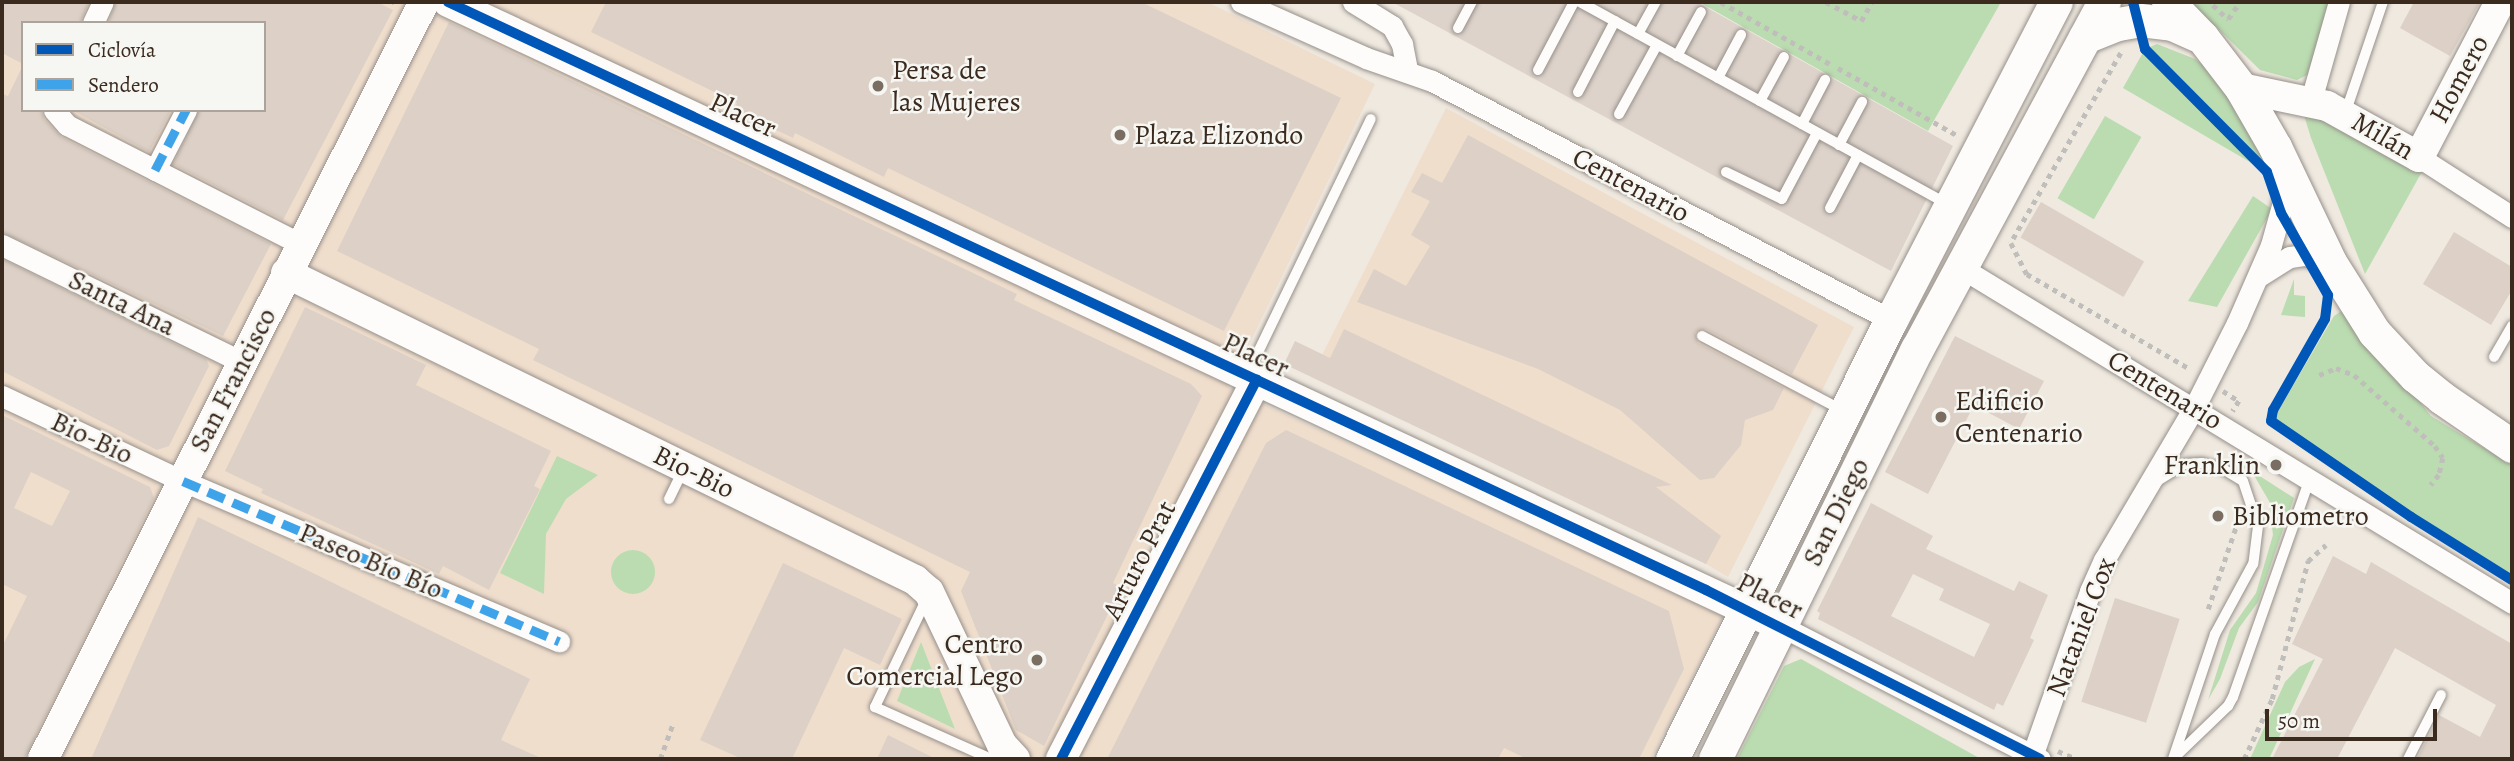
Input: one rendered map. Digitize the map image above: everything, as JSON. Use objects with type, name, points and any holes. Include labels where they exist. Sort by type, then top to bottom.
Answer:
[{"type":"main road","name":"San Diego","points":[[1672,759],[1891,320],[2056,2]]},
{"type":"main road","name":"San Diego","points":[[1715,759],[1960,267],[2104,2]]},
{"type":"main road","points":[[2168,2],[2202,37],[2241,88],[2290,177],[2330,262],[2374,332],[2395,356],[2442,398],[2512,446]]},
{"type":"main road","points":[[2085,37],[2118,24],[2140,20],[2172,24],[2202,37]]},
{"type":"street","points":[[94,21],[103,2]]},
{"type":"street","name":"San Francisco","points":[[43,759],[424,2]]},
{"type":"street","name":"Placer","points":[[448,2],[1781,626],[2034,758]]},
{"type":"street","name":"Centenario","points":[[1241,2],[1366,58],[1407,69],[1891,320]]},
{"type":"street","points":[[1353,2],[1392,26],[1402,44],[1407,69]]},
{"type":"street","points":[[2311,100],[2339,2]]},
{"type":"street","name":"Homero","points":[[2418,157],[2500,2]]},
{"type":"street","name":"Milán","points":[[2241,88],[2311,100],[2345,114],[2512,217]]},
{"type":"street","points":[[55,112],[62,122],[301,244]]},
{"type":"street","points":[[155,170],[185,112]]},
{"type":"street","name":"Nataniel Cox","points":[[2034,758],[2090,591],[2104,560],[2194,408],[2259,276],[2290,177]]},
{"type":"street","name":"Santa Ana","points":[[2,245],[242,362]]},
{"type":"street","points":[[2259,276],[2290,257],[2305,255],[2330,262]]},
{"type":"street","name":"Centenario","points":[[1960,267],[2310,477],[2512,603]]},
{"type":"street","name":"Bio-Bio","points":[[286,273],[915,580],[929,592]]},
{"type":"street","name":"Arturo Prat","points":[[1061,759],[1252,378]]},
{"type":"street","name":"Bio-Bio","points":[[2,396],[183,481]]},
{"type":"street","name":"Paseo Bío Bío","points":[[183,481],[559,641]]},
{"type":"street","points":[[929,592],[1002,744],[1015,759]]},
{"type":"lane","points":[[1458,28],[1472,2]]},
{"type":"lane","points":[[1538,70],[1577,2],[1601,7],[1615,22],[1950,205]]},
{"type":"lane","points":[[1638,34],[1656,2]]},
{"type":"lane","points":[[2345,114],[2383,2]]},
{"type":"lane","points":[[1677,56],[1702,12]]},
{"type":"lane","points":[[1578,92],[1615,22]]},
{"type":"lane","points":[[1718,78],[1741,35]]},
{"type":"lane","points":[[1619,114],[1657,45]]},
{"type":"lane","points":[[1760,101],[1784,57]]},
{"type":"lane","points":[[1802,124],[1825,80]]},
{"type":"lane","points":[[1839,145],[1862,102]]},
{"type":"lane","points":[[1252,378],[1371,119]]},
{"type":"lane","points":[[1726,172],[1782,199],[1817,133]]},
{"type":"lane","points":[[1830,208],[1858,155]]},
{"type":"lane","points":[[2494,357],[2512,326]]},
{"type":"lane","points":[[1702,336],[1846,411]]},
{"type":"lane","points":[[2148,486],[2185,464],[2202,463],[2223,469],[2243,481],[2258,526],[2253,564],[2215,634],[2173,759]]},
{"type":"lane","points":[[669,499],[684,467]]},
{"type":"lane","points":[[2173,759],[2228,706],[2233,697],[2310,477]]},
{"type":"lane","points":[[929,592],[875,707],[991,759]]},
{"type":"lane","points":[[2408,759],[2441,695]]},
{"type":"path","points":[[1721,2],[1980,148]]},
{"type":"path","points":[[1826,2],[1861,21],[1872,2]]},
{"type":"path","points":[[2209,2],[2228,19],[2240,2]]},
{"type":"path","points":[[2319,375],[2336,368],[2354,375],[2435,446],[2443,458],[2438,475],[2431,485]]},
{"type":"path","points":[[2244,759],[2272,699],[2308,561],[2326,545]]},
{"type":"path","points":[[660,759],[673,724]]},
{"type":"shaded area","points":[[2,2],[1207,2],[1375,84],[1228,388],[1723,616],[1651,759],[2,759]]},
{"type":"shaded area","points":[[1392,2],[1697,2],[1953,146],[1891,271]]},
{"type":"shaded area","points":[[1446,108],[1854,327],[1728,577],[1706,564],[1311,377]]},
{"type":"green space","points":[[1699,2],[2001,2],[1928,131]]},
{"type":"green space","points":[[2191,2],[2329,2],[2309,74],[2297,80],[2260,70]]},
{"type":"green space","points":[[2157,44],[2195,59],[2211,71],[2264,154],[2267,172],[2123,88],[2145,49]]},
{"type":"green space","points":[[2300,102],[2424,168],[2365,274],[2311,138]]},
{"type":"green space","points":[[2105,116],[2141,137],[2094,219],[2058,198]]},
{"type":"green space","points":[[2253,196],[2272,209],[2217,307],[2188,301]]},
{"type":"green space","points":[[2294,279],[2294,295],[2305,296],[2305,317],[2281,315]]},
{"type":"green space","points":[[2346,308],[2431,416],[2512,465],[2512,579],[2462,549],[2274,418],[2334,316]]},
{"type":"green space","points":[[557,456],[598,475],[566,499],[546,534],[544,594],[500,573]]},
{"type":"green space","points":[[2238,462],[2294,498],[2258,602],[2239,628],[2220,679],[2208,700],[2230,630],[2256,593],[2273,535],[2269,501],[2255,477]]},
{"type":"green space","points":[[633,550],[642,551],[649,556],[654,563],[654,581],[649,588],[642,593],[633,594],[624,593],[617,588],[612,581],[611,572],[612,563],[617,556],[624,551]]},
{"type":"green space","points":[[921,642],[955,729],[897,701]]},
{"type":"green space","points":[[1801,659],[1981,759],[1737,759],[1784,666]]},
{"type":"green space","points":[[2315,659],[2269,759],[2250,759],[2285,682],[2299,667]]},
{"type":"building","points":[[2,2],[89,2],[81,21],[21,21],[21,63],[2,53]]},
{"type":"building","points":[[116,2],[377,2],[393,10],[283,220],[173,164],[198,112],[266,112],[266,21],[109,21]]},
{"type":"building","name":"Plaza Elizondo","points":[[606,2],[1141,2],[1341,98],[1224,331],[888,168],[884,177],[795,133],[793,138],[734,110],[737,103],[591,32]]},
{"type":"building","points":[[2414,2],[2480,2],[2450,56],[2400,28]]},
{"type":"building","points":[[449,22],[1017,294],[1014,300],[1191,384],[1202,396],[1113,583],[1121,587],[1044,746],[1016,730],[961,591],[970,572],[533,360],[539,349],[337,251]]},
{"type":"building","points":[[21,69],[21,112],[42,112],[44,119],[61,137],[271,244],[223,336],[2,232],[2,94],[8,96]]},
{"type":"building","points":[[76,112],[170,112],[149,152]]},
{"type":"building","points":[[1468,135],[1818,325],[1792,374],[1706,329],[1695,332],[1698,343],[1784,388],[1773,410],[1745,420],[1741,445],[1714,478],[1700,480],[1620,410],[1538,369],[1357,302],[1374,269],[1406,286],[1430,246],[1411,235],[1430,201],[1411,192],[1422,173],[1442,183]]},
{"type":"building","points":[[2041,202],[2144,261],[2124,297],[2020,238]]},
{"type":"building","points":[[2454,232],[2512,267],[2512,290],[2491,325],[2423,284]]},
{"type":"building","points":[[2,259],[206,359],[209,366],[169,446],[157,450],[2,371]]},
{"type":"building","points":[[305,307],[426,365],[416,385],[551,451],[534,486],[540,489],[489,590],[443,566],[439,574],[261,493],[263,489],[225,471]]},
{"type":"building","points":[[1344,329],[1672,485],[1656,487],[1721,536],[1706,564],[1284,364],[1295,341],[1330,358]]},
{"type":"building","name":"Edificio Centenario","points":[[1955,336],[2044,381],[2019,429],[1974,405],[1928,494],[1885,472]]},
{"type":"building","points":[[2,415],[150,487],[154,498],[24,759],[2,759],[2,647],[27,596],[2,584]],"holes":[[[31,472],[70,491],[52,526],[14,508]]]},
{"type":"building","points":[[1286,430],[1669,611],[1684,669],[1639,759],[1527,759],[1504,748],[1498,759],[1107,759],[1266,443]]},
{"type":"building","points":[[1871,503],[1933,536],[1926,549],[2014,591],[2019,581],[2048,595],[2030,638],[2034,640],[2003,706],[1997,703],[1994,710],[1818,619],[1820,613],[1817,611]],"holes":[[[1913,574],[1944,589],[1939,600],[1990,624],[1974,657],[1891,616]]]},
{"type":"building","points":[[198,517],[530,679],[501,740],[543,759],[91,759]]},
{"type":"building","points":[[2333,556],[2366,574],[2371,562],[2512,644],[2512,759],[2417,759],[2439,715],[2480,737],[2496,705],[2395,648],[2337,759],[2272,759],[2323,659],[2292,644]]},
{"type":"building","points":[[783,563],[902,619],[880,665],[844,648],[792,759],[742,759],[700,740]]},
{"type":"building","points":[[2115,598],[2180,619],[2146,723],[2081,702]]},
{"type":"building","points":[[888,735],[936,759],[877,759]]},
{"type":"marked path","points":[[155,170],[185,112]]},
{"type":"marked path","points":[[183,481],[559,641]]},
{"type":"cycle path","points":[[448,2],[1706,590],[2040,759]]},
{"type":"cycle path","points":[[2133,2],[2145,49],[2267,172],[2281,213],[2328,295],[2325,319],[2273,410],[2271,421],[2411,517],[2512,580]]},
{"type":"cycle path","points":[[1061,759],[1257,380]]},
{"type":"place","name":"Persa de las Mujeres","points":[[878,86]]},
{"type":"place","name":"Plaza Elizondo","points":[[1120,135]]},
{"type":"place","name":"Edificio Centenario","points":[[1941,417]]},
{"type":"place","name":"Franklin","points":[[2276,465]]},
{"type":"place","name":"Bibliometro","points":[[2218,516]]},
{"type":"place","name":"Centro Comercial Lego","points":[[1037,660]]}]
